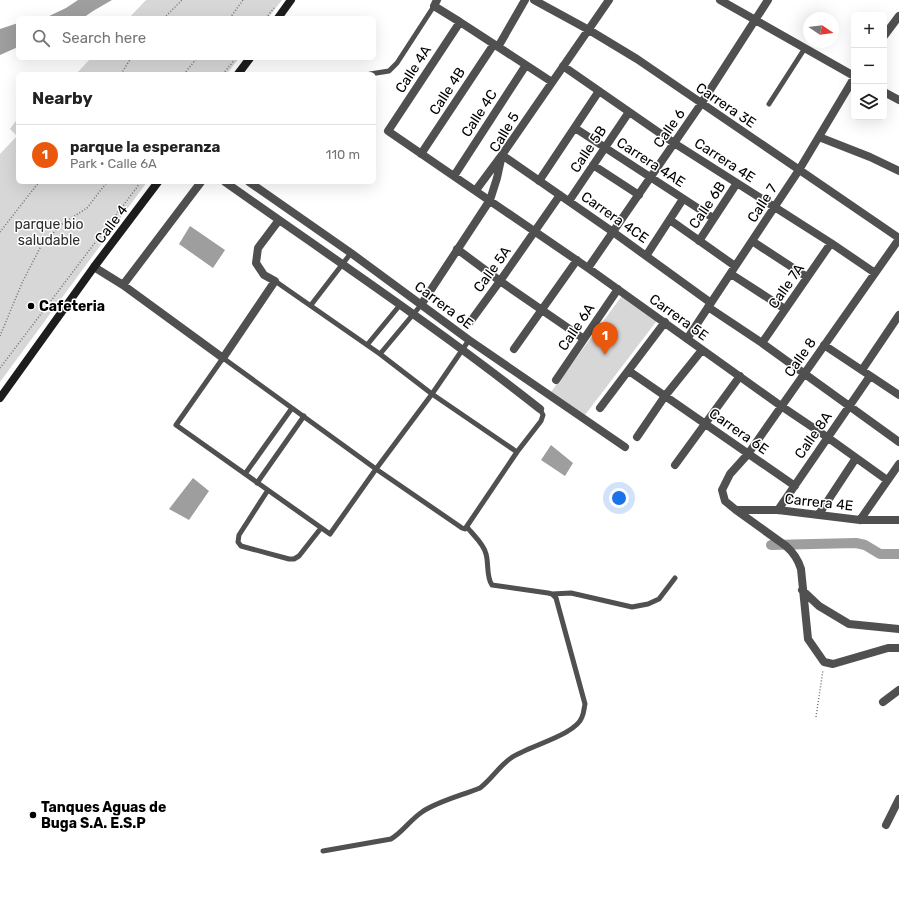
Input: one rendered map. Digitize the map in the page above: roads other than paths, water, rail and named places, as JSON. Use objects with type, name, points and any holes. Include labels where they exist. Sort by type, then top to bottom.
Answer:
[{"type":"street","points":[[279,16],[291,0]]},
{"type":"street","name":"Calle 4B","points":[[421,154],[525,0]]},
{"type":"street","name":"Carrera 3E","points":[[534,0],[589,30],[637,59],[899,238]]},
{"type":"street","name":"Calle 5","points":[[421,304],[490,200],[498,178],[502,155],[609,0]]},
{"type":"street","points":[[720,0],[803,47]]},
{"type":"street","name":"Calle 6","points":[[588,268],[701,104],[768,0]]},
{"type":"street","points":[[436,3],[460,22],[552,82]]},
{"type":"street","points":[[887,32],[899,16]]},
{"type":"street","name":"Calle 4A","points":[[388,131],[460,22]]},
{"type":"street","points":[[804,48],[851,75]]},
{"type":"street","points":[[240,72],[248,60]]},
{"type":"street","name":"Calle 4C","points":[[454,176],[526,65]]},
{"type":"street","name":"Carrera 4E","points":[[563,66],[674,143],[831,243],[875,273]]},
{"type":"street","name":"Calle 7","points":[[687,339],[799,170],[851,82]]},
{"type":"street","points":[[540,180],[600,91]]},
{"type":"street","points":[[887,94],[899,100]]},
{"type":"street","name":"Calle 5B","points":[[569,201],[629,112]]},
{"type":"street","name":"Carrera 4AE","points":[[575,128],[713,218]]},
{"type":"street","name":"Carrera 5E","points":[[388,131],[577,260],[887,480]]},
{"type":"street","points":[[819,137],[870,156],[899,171]]},
{"type":"street","points":[[476,190],[502,155]]},
{"type":"street","name":"Carrera 4CE","points":[[502,155],[613,232],[710,305],[899,442]]},
{"type":"street","points":[[593,165],[639,194]]},
{"type":"street","name":"Calle 6B","points":[[699,241],[737,183]]},
{"type":"street","name":"Calle 4","points":[[0,398],[94,267],[156,184]]},
{"type":"street","points":[[123,285],[199,184]]},
{"type":"street","name":"Carrera 6E","points":[[228,184],[400,305],[540,409]]},
{"type":"street","name":"Carrera 6E","points":[[253,184],[351,253],[494,358],[625,447]]},
{"type":"street","points":[[249,199],[258,188]]},
{"type":"street","name":"Calle 5A","points":[[470,322],[560,195]]},
{"type":"street","points":[[646,256],[683,199]]},
{"type":"street","points":[[289,227],[298,216]]},
{"type":"street","points":[[94,267],[123,285],[223,358],[275,281],[264,275],[256,263],[258,248],[279,220]]},
{"type":"street","points":[[670,220],[735,266]]},
{"type":"street","name":"Calle 8","points":[[736,510],[724,501],[722,490],[730,474],[748,454],[899,238]]},
{"type":"street","points":[[752,241],[808,277]]},
{"type":"street","name":"Calle 7A","points":[[762,343],[831,243]]},
{"type":"street","points":[[457,249],[500,281],[584,338]]},
{"type":"street","points":[[514,349],[577,260]]},
{"type":"street","points":[[731,274],[785,309]]},
{"type":"street","name":"Calle 6A","points":[[556,380],[618,289]]},
{"type":"street","points":[[400,305],[407,294]]},
{"type":"street","points":[[862,370],[899,315]]},
{"type":"street","points":[[600,408],[665,322]]},
{"type":"street","points":[[824,345],[899,395]]},
{"type":"street","points":[[637,438],[665,396],[702,350]]},
{"type":"street","points":[[486,368],[494,358]]},
{"type":"street","name":"Carrera 6E","points":[[629,371],[795,486]]},
{"type":"street","points":[[511,386],[519,375]]},
{"type":"street","points":[[675,465],[740,376]]},
{"type":"street","name":"Calle 8A","points":[[778,510],[870,376]]},
{"type":"street","points":[[819,514],[856,458]]},
{"type":"street","points":[[860,520],[899,464]]},
{"type":"street","points":[[736,510],[793,552],[798,560],[801,569],[808,639],[824,662],[833,664],[888,648],[899,648]]},
{"type":"street","name":"Carrera 4E","points":[[736,510],[778,510],[860,520],[899,520]]},
{"type":"street","points":[[802,590],[819,606],[849,624],[899,629]]},
{"type":"street","points":[[883,702],[899,690]]},
{"type":"street","points":[[886,825],[899,798]]},
{"type":"lane","points":[[376,73],[389,71],[397,63],[436,3]]},
{"type":"lane","points":[[768,104],[804,48]]},
{"type":"lane","points":[[311,305],[351,253]]},
{"type":"lane","points":[[275,281],[380,354],[432,394],[517,452]]},
{"type":"lane","points":[[380,354],[421,304]]},
{"type":"lane","points":[[367,345],[400,305]]},
{"type":"lane","points":[[469,340],[432,394],[376,469],[330,534],[176,425],[223,358],[376,469],[465,529],[517,452],[541,421],[543,415],[540,409]]},
{"type":"lane","points":[[245,474],[292,408]]},
{"type":"lane","points":[[257,483],[304,416]]},
{"type":"lane","points":[[268,490],[238,535],[238,542],[241,546],[294,559],[299,556],[321,528]]},
{"type":"lane","points":[[467,527],[485,550],[489,581],[492,585],[552,594],[571,592],[632,606],[648,604],[659,599],[675,578]]},
{"type":"lane","points":[[323,851],[391,839],[397,836],[421,812],[430,807],[480,788],[486,784],[502,765],[512,757],[573,729],[582,718],[585,704],[556,598],[552,594]]},
{"type":"waterway","points":[[771,545],[856,543],[865,545],[880,554],[899,554]]},
{"type":"place","name":"Cafeteria","points":[[31,306]]},
{"type":"place","name":"parque la esperanza","points":[[605,355]]},
{"type":"place","name":"Tanques Aguas de Buga S.A. E.S.P","points":[[33,815]]},
{"type":"park label","name":"parque bio saludable","points":[[49,232]]}]
